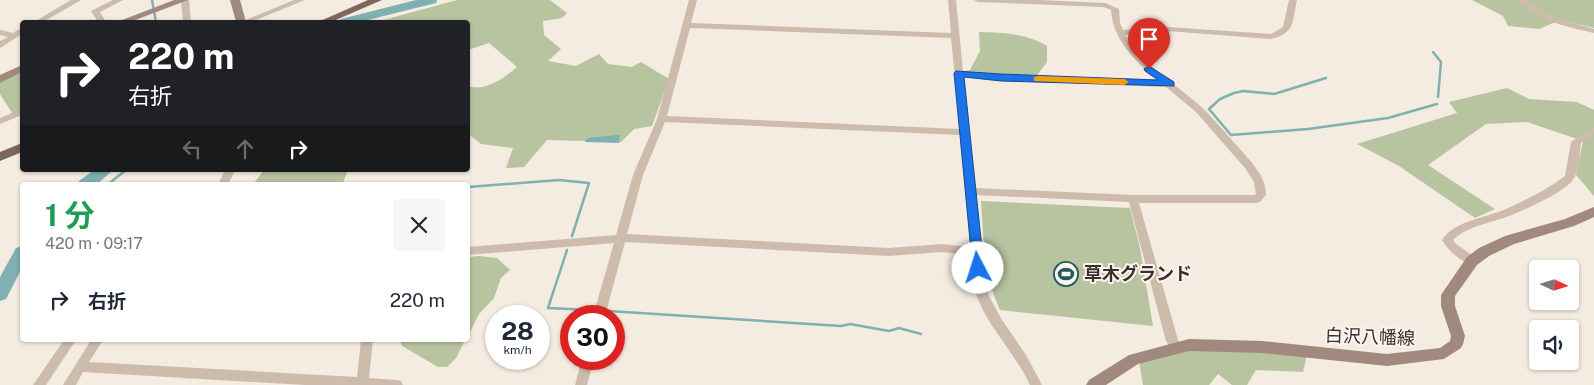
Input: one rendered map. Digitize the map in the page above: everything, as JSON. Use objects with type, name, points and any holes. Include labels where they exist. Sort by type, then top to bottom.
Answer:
[{"type":"main road","points":[[127,20],[184,0]]},
{"type":"main road","points":[[235,0],[242,20]]},
{"type":"main road","points":[[328,20],[377,0]]},
{"type":"main road","points":[[0,80],[20,69]]},
{"type":"main road","points":[[0,157],[20,148]]},
{"type":"main road","name":"白沢八幡線","points":[[1094,385],[1134,359],[1176,348],[1211,344],[1262,347],[1387,360],[1414,359],[1444,353],[1456,344],[1458,336],[1448,306],[1448,295],[1472,261],[1484,252],[1510,240],[1569,223],[1594,212]]},
{"type":"street","points":[[42,20],[77,0]]},
{"type":"street","points":[[100,20],[94,12],[119,0]]},
{"type":"street","points":[[184,0],[187,20]]},
{"type":"street","points":[[248,20],[301,0]]},
{"type":"street","points":[[603,305],[638,175],[662,119],[693,0]]},
{"type":"street","points":[[952,0],[979,283],[989,312],[1028,366],[1036,385]]},
{"type":"street","points":[[971,191],[1133,199],[1256,199],[1261,195],[1262,186],[1251,168],[1196,106],[1133,55],[1113,19],[1115,9],[1105,6],[978,0]]},
{"type":"street","points":[[1121,33],[1167,29],[1271,37],[1284,33],[1287,29],[1293,0]]},
{"type":"street","points":[[1522,0],[1536,12],[1556,22],[1594,31]]},
{"type":"street","points":[[686,25],[956,36]]},
{"type":"street","points":[[0,32],[19,34]]},
{"type":"street","points":[[0,45],[19,34]]},
{"type":"street","points":[[959,73],[1001,78],[1170,84]]},
{"type":"street","points":[[0,121],[20,113]]},
{"type":"street","points":[[662,119],[965,132]]},
{"type":"street","points":[[1472,261],[1452,248],[1447,240],[1454,233],[1520,207],[1556,189],[1569,178],[1572,171],[1576,142],[1594,129]]},
{"type":"street","points":[[1133,199],[1176,348]]},
{"type":"street","points":[[470,251],[621,238],[889,252],[942,248],[976,252]]},
{"type":"street","points":[[39,385],[69,342]]},
{"type":"street","points":[[69,385],[96,342]]},
{"type":"street","points":[[362,383],[365,370],[366,342]]},
{"type":"street","points":[[80,367],[397,385]]},
{"type":"street","points":[[580,385],[585,370]]},
{"type":"green space","points":[[457,0],[550,0],[567,13],[562,18],[543,21],[544,35],[561,49],[548,61],[576,66],[599,54],[608,64],[632,67],[641,62],[669,79],[652,126],[634,129],[621,142],[547,140],[524,167],[506,168],[513,148],[481,144],[470,136],[470,86],[488,86],[517,67],[489,43],[470,49],[470,20],[383,20]]},
{"type":"green space","points":[[1472,0],[1594,0],[1594,28],[1560,20],[1539,29],[1508,26],[1503,16]]},
{"type":"green space","points":[[979,32],[1014,34],[1039,42],[1047,46],[1047,62],[1035,78],[969,73],[966,71],[970,70],[980,51]]},
{"type":"green space","points":[[20,69],[20,113],[14,116],[0,94],[0,80]]},
{"type":"green space","points":[[1507,88],[1529,99],[1577,102],[1594,110],[1594,196],[1576,175],[1583,141],[1527,122],[1486,124],[1428,165],[1495,209],[1475,218],[1399,166],[1357,144],[1457,113],[1449,102]]},
{"type":"green space","points":[[262,172],[347,172],[343,182],[255,182]]},
{"type":"green space","name":"草木グランド","points":[[981,201],[1130,208],[1140,248],[1153,326],[1000,310],[987,270]]},
{"type":"green space","points":[[470,257],[497,258],[510,270],[501,278],[494,298],[485,305],[470,332]]},
{"type":"green space","points":[[401,342],[464,342],[456,358],[447,367],[438,367],[402,346]]},
{"type":"green space","points":[[1191,349],[1307,355],[1303,372],[1256,370],[1247,385],[1232,385],[1218,374],[1209,385],[1143,385],[1139,361]]},
{"type":"water","points":[[620,136],[619,143],[585,142],[587,138]]},
{"type":"waterway","points":[[152,0],[156,20]]},
{"type":"waterway","points":[[354,20],[431,0]]},
{"type":"waterway","points":[[1433,52],[1441,62],[1438,97]]},
{"type":"waterway","points":[[1326,78],[1274,94],[1243,91],[1234,93],[1220,99],[1209,109],[1231,135],[1308,129],[1388,118],[1437,104]]},
{"type":"waterway","points":[[89,182],[102,172]]},
{"type":"waterway","points":[[111,182],[123,172]]},
{"type":"waterway","points":[[470,187],[559,180],[589,183],[572,236]]},
{"type":"waterway","points":[[560,309],[548,308],[567,250]]},
{"type":"waterway","points":[[0,294],[20,257]]},
{"type":"waterway","points":[[625,312],[841,326],[850,324],[889,331],[899,328],[921,334]]},
{"type":"slow traffic","points":[[1038,79],[1124,82]]},
{"type":"place","name":"草木グランド","points":[[1066,274]]},
{"type":"route","points":[[978,268],[959,73],[1001,78],[1170,84],[1149,69]]}]
